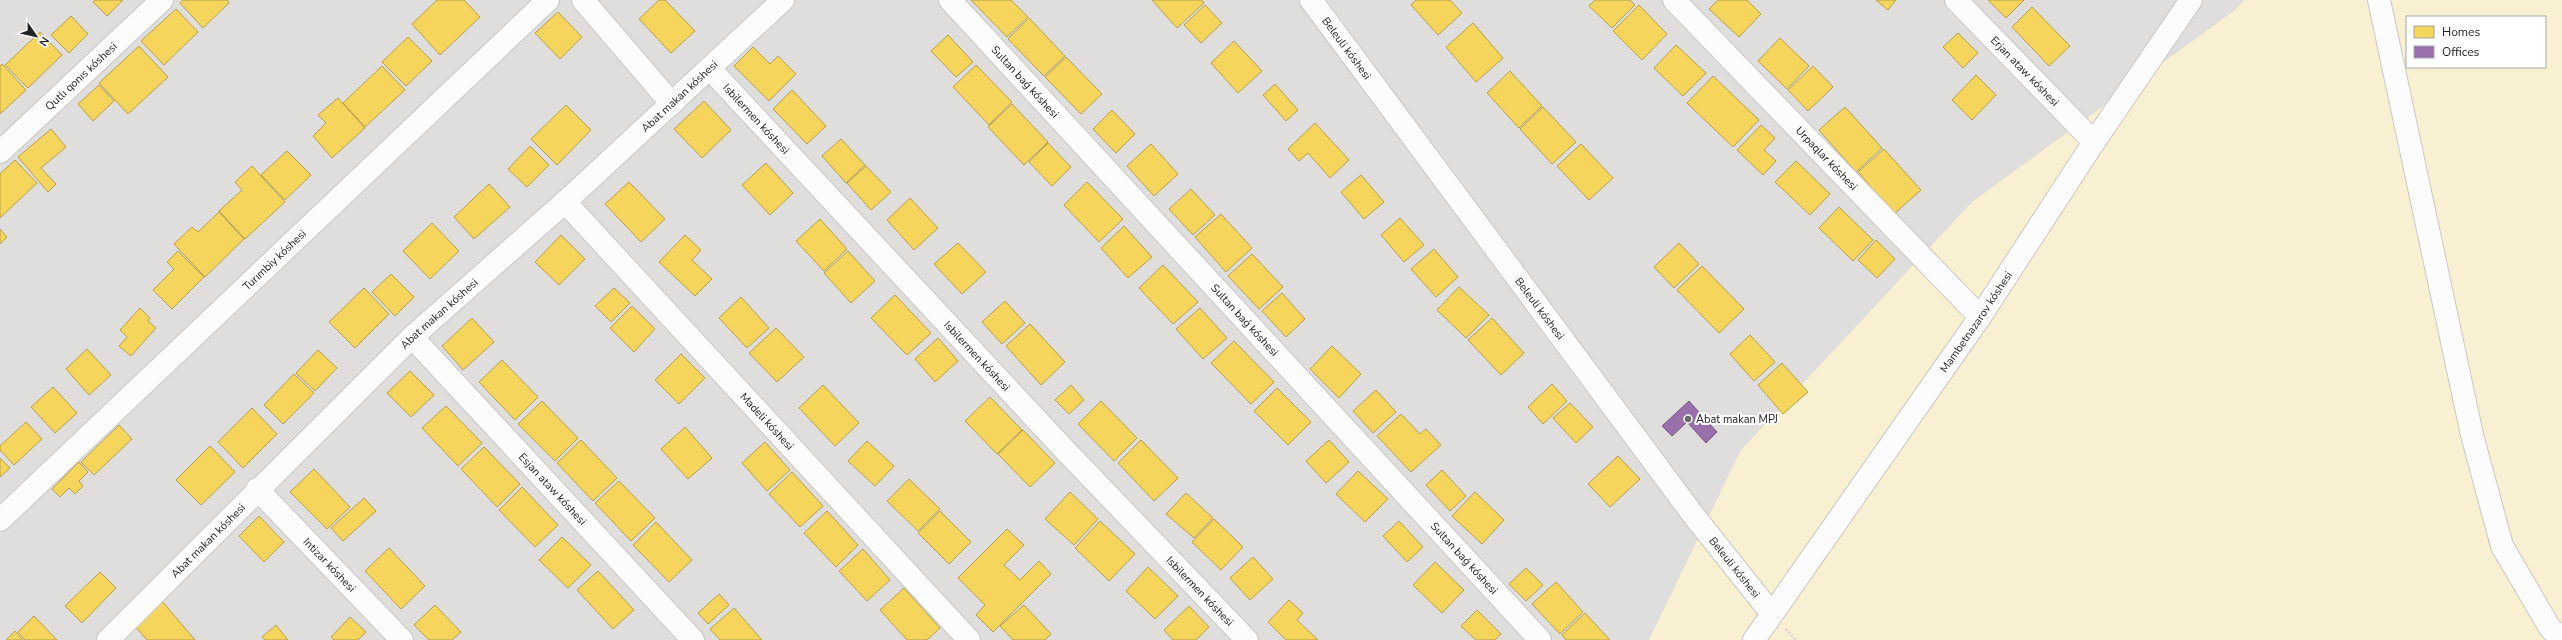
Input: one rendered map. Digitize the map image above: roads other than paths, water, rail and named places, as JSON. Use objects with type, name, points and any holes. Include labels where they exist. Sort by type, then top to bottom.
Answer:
[{"type":"street","name":"Qutlı qonıs kóshesi","points":[[0,152],[162,0]]},
{"type":"street","name":"Turımbiy kóshesi","points":[[0,520],[548,0]]},
{"type":"street","points":[[582,0],[672,104]]},
{"type":"street","name":"Abat makan kóshesi","points":[[111,639],[257,489],[412,337],[565,202],[710,70],[783,0]]},
{"type":"street","name":"Sultan baǵ kóshesi","points":[[950,0],[1540,640]]},
{"type":"street","name":"Beleuli kóshesi","points":[[1311,0],[1694,516],[1772,614]]},
{"type":"street","name":"Urpaqlar kóshesi","points":[[1674,0],[1980,317]]},
{"type":"street","name":"Erjan ataw kóshesi","points":[[1956,0],[2094,142]]},
{"type":"street","name":"Mambetnazarov kóshesi","points":[[1754,640],[1980,317],[2094,142],[2191,0]]},
{"type":"street","points":[[2379,0],[2472,435],[2502,546],[2550,628],[2562,639]]},
{"type":"street","name":"Isbilermen kóshesi","points":[[710,70],[1057,442],[1247,640]]},
{"type":"street","name":"Madeli kóshesi","points":[[565,202],[969,640]]},
{"type":"street","name":"Esjan ataw kóshesi","points":[[412,337],[693,640]]},
{"type":"street","name":"Intizar kóshesi","points":[[257,489],[402,640]]},
{"type":"place","name":"Abat makan MPJ","points":[[1688,419]]}]
